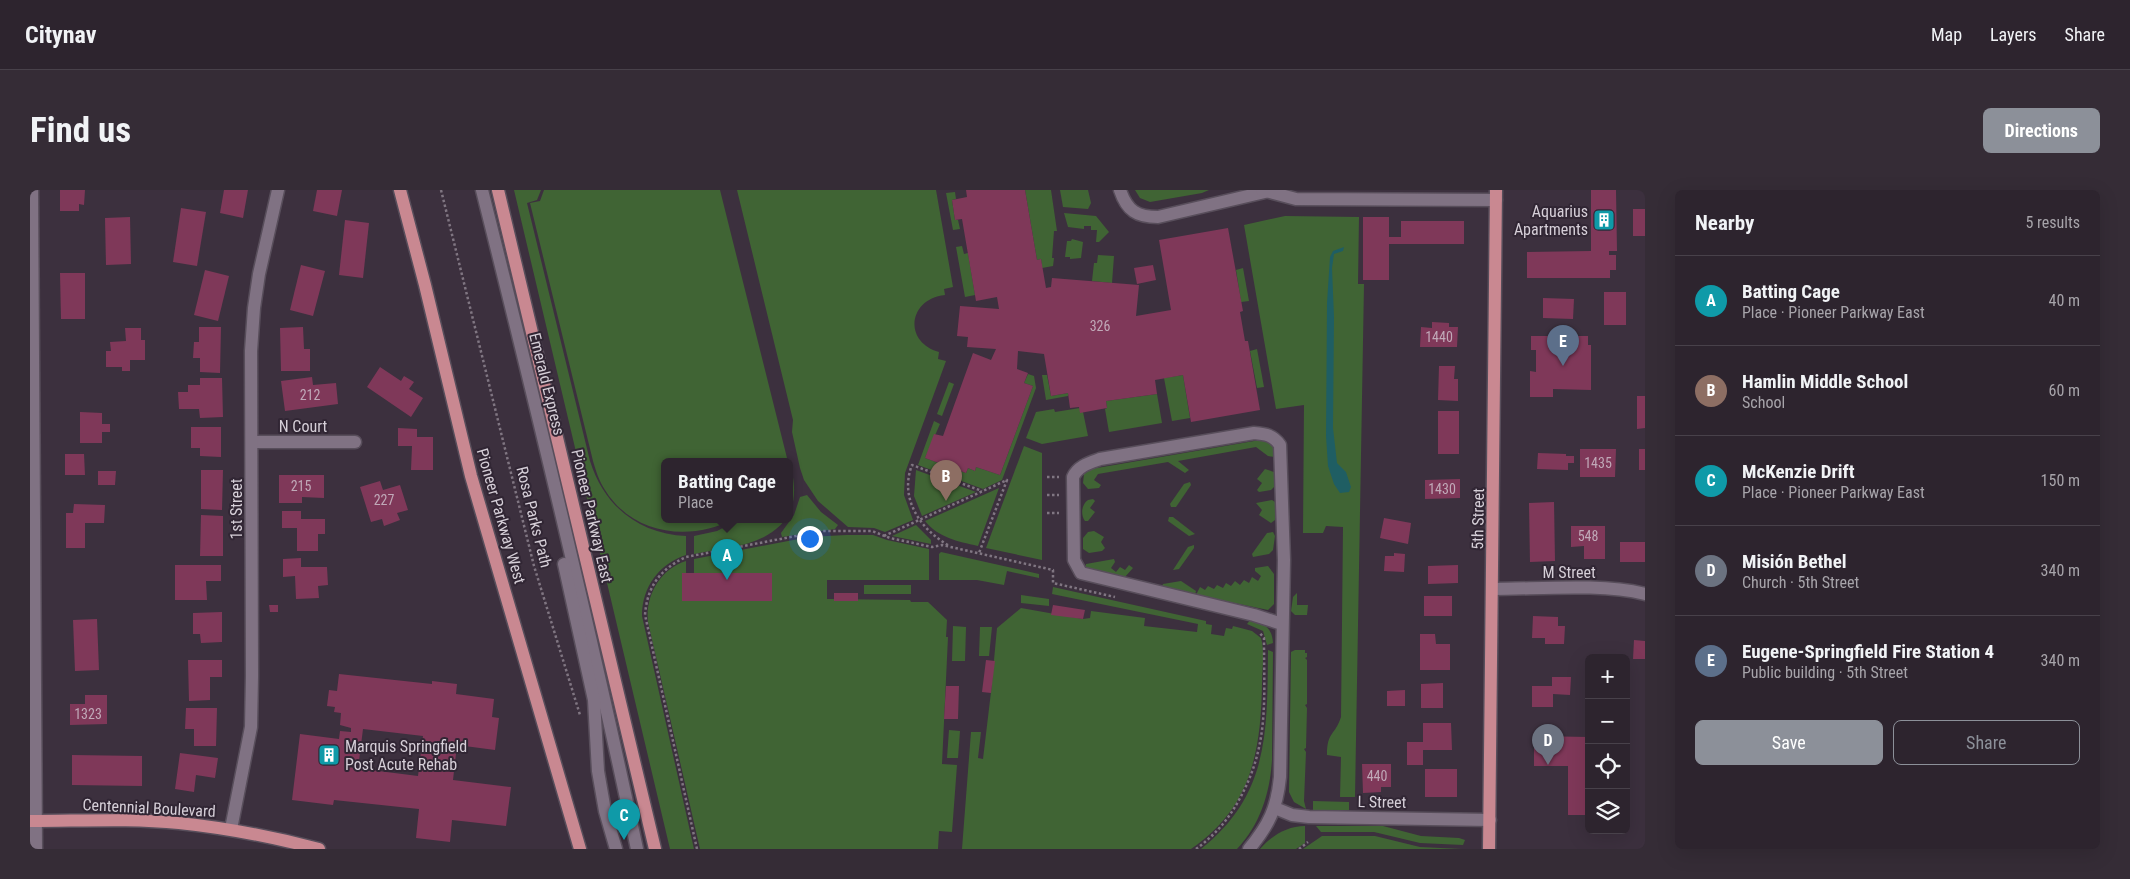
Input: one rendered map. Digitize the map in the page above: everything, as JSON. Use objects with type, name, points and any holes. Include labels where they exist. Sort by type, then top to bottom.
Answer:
[{"type":"main road","name":"Pioneer Parkway West","points":[[400,190],[471,476],[580,849]]},
{"type":"main road","name":"Pioneer Parkway East","points":[[498,190],[655,849]]},
{"type":"main road","name":"5th Street","points":[[1489,849],[1496,195]]},
{"type":"main road","name":"Centennial Boulevard","points":[[33,821],[178,823],[231,829],[318,849]]},
{"type":"main road","points":[[573,825],[575,849]]},
{"type":"street","points":[[32,190],[33,821],[36,849]]},
{"type":"street","name":"1st Street","points":[[231,829],[251,727],[251,351],[254,308],[278,190]]},
{"type":"street","name":"Emerald Express","points":[[473,190],[525,395],[588,666],[594,700],[600,779],[605,811],[616,849]]},
{"type":"street","name":"Emerald Express","points":[[482,190],[594,655],[637,849]]},
{"type":"street","points":[[1120,190],[1124,202],[1129,208],[1146,217],[1158,217],[1264,191],[1296,199],[1496,195]]},
{"type":"street","points":[[1249,849],[1270,820],[1275,808],[1280,776],[1282,624],[1283,492],[1280,445],[1275,438],[1267,434],[1254,433],[1095,460],[1076,471],[1073,478],[1074,560],[1081,573],[1254,615],[1282,624]]},
{"type":"street","name":"N Court","points":[[252,442],[355,442]]},
{"type":"street","name":"M Street","points":[[1493,588],[1608,588],[1645,594]]},
{"type":"street","name":"L Street","points":[[1275,808],[1292,815],[1309,817],[1490,820]]},
{"type":"path","name":"Rosa Parks Path","points":[[441,190],[534,566],[580,718]]},
{"type":"path","points":[[951,547],[932,535],[919,520],[909,495],[908,482],[912,465],[982,491]]},
{"type":"path","points":[[884,536],[1007,480],[979,553]]},
{"type":"path","points":[[697,849],[646,623],[646,603],[653,582],[669,566],[686,557],[796,536],[808,531],[872,531],[884,536],[932,546],[942,545],[1053,570],[1052,583],[1118,598]]},
{"type":"path","points":[[1196,849],[1217,831],[1226,820],[1254,770],[1262,742],[1264,638],[1258,631]]},
{"type":"path","points":[[1299,849],[1308,842]]},
{"type":"shaded area","points":[[514,190],[541,190],[537,200],[527,203],[590,461],[596,477],[614,504],[626,515],[653,530],[686,536],[686,555],[668,564],[654,578],[645,596],[642,616],[694,849],[670,849]]},
{"type":"shaded area","points":[[544,190],[720,190],[787,458],[661,458],[661,523],[724,523],[699,530],[681,532],[647,525],[631,517],[617,505],[603,487],[593,461],[530,203],[540,201]]},
{"type":"shaded area","points":[[737,190],[936,190],[953,287],[944,289],[945,295],[933,298],[923,304],[917,312],[915,321],[915,331],[920,339],[927,347],[939,352],[938,359],[946,361],[905,473],[904,495],[913,520],[885,532],[874,528],[848,527],[818,501],[804,480],[792,432],[793,420]]},
{"type":"shaded area","points":[[1025,190],[1051,190],[1057,231],[1054,231],[1053,266],[1042,268],[1041,259],[1037,260]]},
{"type":"shaded area","points":[[1060,190],[1088,190],[1091,203],[1088,209],[1063,207]]},
{"type":"shaded area","points":[[1135,190],[1209,190],[1202,193],[1150,202],[1140,198]]},
{"type":"shaded area","points":[[955,192],[956,199],[952,200],[955,220],[958,220],[960,229],[953,230],[946,193]]},
{"type":"shaded area","points":[[1064,213],[1096,216],[1109,232],[1099,242],[1096,242],[1097,230],[1091,230],[1091,226],[1084,226],[1084,229],[1068,227]]},
{"type":"shaded area","points":[[1285,216],[1359,217],[1358,284],[1364,284],[1355,797],[1340,797],[1341,757],[1327,755],[1328,742],[1341,717],[1343,527],[1326,526],[1323,533],[1303,533],[1304,405],[1276,409],[1244,225]]},
{"type":"shaded area","points":[[1072,239],[1083,242],[1081,258],[1070,259],[1070,257],[1065,257],[1067,241]]},
{"type":"shaded area","points":[[962,246],[964,254],[968,253],[975,295],[965,297],[956,247]]},
{"type":"shaded area","points":[[1344,247],[1343,251],[1334,254],[1332,268],[1334,317],[1333,428],[1337,463],[1346,472],[1351,487],[1349,492],[1340,493],[1334,484],[1328,466],[1326,436],[1327,303],[1330,257],[1333,251]]},
{"type":"shaded area","points":[[1098,255],[1114,256],[1112,283],[1092,281],[1094,263],[1097,263]]},
{"type":"shaded area","points":[[1243,268],[1249,301],[1241,302],[1236,270]]},
{"type":"shaded area","points":[[1257,349],[1264,387],[1257,388],[1250,351]]},
{"type":"shaded area","points":[[1028,374],[1034,376],[1036,388],[1002,480],[983,489],[918,465],[934,421],[940,424],[925,458],[966,473],[968,468],[975,471],[976,467],[1000,475],[1033,386],[1024,383]]},
{"type":"shaded area","points":[[1042,375],[1047,375],[1051,396],[1068,393],[1068,396],[1046,400]]},
{"type":"shaded area","points":[[1183,375],[1190,418],[1172,421],[1164,378]]},
{"type":"shaded area","points":[[949,382],[954,384],[942,416],[937,414]]},
{"type":"shaded area","points":[[1157,394],[1162,423],[1109,432],[1105,409],[1107,408],[1106,401]]},
{"type":"shaded area","points":[[1080,408],[1083,412],[1088,436],[1042,444],[1026,438],[1036,412],[1054,409],[1055,412]]},
{"type":"shaded area","points":[[1260,440],[1274,447],[1274,457],[1268,456],[1256,447],[1178,461],[1189,470],[1185,473],[1168,462],[1098,474],[1094,480],[1101,485],[1099,488],[1088,489],[1083,483],[1084,474],[1091,469]]},
{"type":"shaded area","points":[[1024,446],[1042,453],[1042,560],[986,548]]},
{"type":"shaded area","points":[[1265,469],[1274,472],[1275,486],[1271,490],[1259,492],[1257,490],[1262,483],[1257,479]]},
{"type":"shaded area","points":[[916,470],[976,492],[922,516],[914,496]]},
{"type":"shaded area","points":[[1190,482],[1191,485],[1176,507],[1171,507],[1170,504],[1184,484]]},
{"type":"shaded area","points":[[999,488],[978,546],[942,535],[925,521]]},
{"type":"shaded area","points":[[807,495],[821,512],[838,525],[835,529],[782,537],[781,533],[788,523],[793,523],[793,516],[800,497]]},
{"type":"shaded area","points":[[1093,499],[1095,501],[1090,508],[1095,512],[1088,521],[1085,521],[1082,512],[1083,507],[1088,500]]},
{"type":"shaded area","points":[[1272,500],[1275,502],[1275,520],[1271,523],[1259,515],[1262,510],[1256,503]]},
{"type":"shaded area","points":[[1169,517],[1173,517],[1195,534],[1189,536],[1168,521]]},
{"type":"shaded area","points":[[732,523],[782,523],[756,541],[694,554],[694,536],[717,531]]},
{"type":"shaded area","points":[[916,525],[931,540],[931,544],[892,536]]},
{"type":"shaded area","points":[[1094,531],[1104,537],[1101,542],[1105,548],[1102,551],[1089,553],[1083,549],[1083,538],[1088,532]]},
{"type":"shaded area","points":[[1273,532],[1275,536],[1273,550],[1269,554],[1253,557],[1252,554],[1267,533]]},
{"type":"shaded area","points":[[873,535],[929,549],[929,580],[827,580],[827,599],[928,602],[947,620],[946,637],[948,637],[942,764],[957,765],[952,832],[939,831],[938,849],[700,849],[648,622],[649,603],[652,593],[656,585],[669,570],[686,561],[686,573],[682,573],[682,600],[772,601],[772,573],[694,573],[694,559],[809,537]]},
{"type":"shaded area","points":[[1194,545],[1194,548],[1179,569],[1173,570],[1188,547]]},
{"type":"shaded area","points":[[941,552],[1039,574],[1039,578],[1007,571],[1004,585],[977,580],[939,580],[939,554]]},
{"type":"shaded area","points":[[1114,559],[1115,562],[1111,568],[1116,572],[1120,567],[1125,570],[1129,565],[1133,568],[1124,578],[1085,569],[1086,564]]},
{"type":"shaded area","points":[[1268,566],[1274,574],[1274,604],[1268,610],[1196,595],[1200,587],[1205,590],[1208,586],[1214,589],[1217,585],[1223,588],[1226,583],[1231,586],[1235,581],[1240,585],[1244,580],[1249,583],[1252,577],[1258,581],[1261,576],[1255,571],[1255,568]]},
{"type":"shaded area","points":[[1181,581],[1196,591],[1195,595],[1162,586],[1163,584]]},
{"type":"shaded area","points":[[864,585],[911,585],[911,594],[864,594]]},
{"type":"shaded area","points":[[1053,587],[1206,621],[1206,624],[1212,625],[1211,634],[1224,636],[1226,628],[1232,629],[1233,626],[1252,631],[1261,638],[1263,655],[1259,733],[1249,777],[1240,797],[1227,815],[1211,833],[1191,849],[962,849],[971,732],[981,732],[978,758],[983,759],[997,628],[1021,608],[1083,619],[1090,618],[1091,611],[1145,618],[1144,626],[1197,632],[1198,624],[1052,594]]},
{"type":"shaded area","points":[[1297,593],[1297,605],[1308,605],[1307,615],[1295,615],[1291,611],[1293,597]]},
{"type":"shaded area","points":[[1021,595],[1049,599],[1049,606],[1021,603]]},
{"type":"shaded area","points":[[1251,619],[1269,630],[1273,643],[1267,645],[1263,631],[1247,624]]},
{"type":"shaded area","points":[[953,626],[966,627],[965,661],[952,661]]},
{"type":"shaded area","points":[[980,627],[992,627],[989,656],[979,656]]},
{"type":"shaded area","points":[[1268,650],[1273,652],[1272,760],[1269,784],[1262,808],[1252,830],[1237,849],[1201,849],[1224,828],[1240,806],[1252,783],[1260,759],[1265,734]]},
{"type":"shaded area","points":[[1305,650],[1305,653],[1307,653],[1305,658],[1307,660],[1306,748],[1304,749],[1306,752],[1304,801],[1306,809],[1294,802],[1289,792],[1291,652]]},
{"type":"shaded area","points":[[949,730],[960,731],[958,758],[947,758]]},
{"type":"shaded area","points":[[1313,801],[1349,802],[1349,810],[1313,810]]},
{"type":"shaded area","points":[[1298,826],[1305,826],[1305,843],[1296,849],[1260,849],[1280,833]]},
{"type":"shaded area","points":[[1316,826],[1383,826],[1421,836],[1465,840],[1463,845],[1420,843],[1374,832],[1321,832]]},
{"type":"shaded area","points":[[1322,836],[1375,836],[1420,847],[1462,849],[1303,849]]},
{"type":"building","points":[[60,190],[85,190],[84,205],[79,204],[79,211],[60,211]]},
{"type":"building","points":[[224,190],[248,190],[243,218],[220,213]]},
{"type":"building","points":[[317,190],[342,190],[337,216],[313,211]]},
{"type":"building","points":[[966,190],[1025,190],[1037,260],[1041,259],[1046,288],[1051,287],[1052,278],[1139,285],[1136,316],[1171,310],[1159,240],[1228,228],[1243,311],[1240,312],[1245,341],[1248,341],[1260,410],[1191,422],[1183,375],[1155,380],[1157,394],[1106,401],[1107,408],[1080,413],[1079,407],[1070,408],[1068,393],[1051,396],[1044,354],[1018,351],[1017,369],[1028,373],[1024,383],[1033,386],[1000,475],[976,467],[975,471],[968,468],[966,473],[925,458],[934,434],[943,436],[973,353],[991,360],[996,349],[967,347],[968,337],[957,336],[960,306],[999,309],[997,297],[976,301],[962,219],[955,220],[952,200],[967,197]]},
{"type":"building","name":"Aquarius Apartments","points":[[1591,190],[1616,190],[1617,251],[1609,251],[1609,255],[1616,255],[1616,270],[1610,270],[1610,278],[1527,278],[1527,252],[1591,251]]},
{"type":"building","points":[[181,208],[206,212],[197,266],[173,262]]},
{"type":"building","points":[[1633,209],[1645,209],[1645,236],[1633,236]]},
{"type":"building","points":[[130,217],[131,264],[106,265],[105,218]]},
{"type":"building","points":[[1363,217],[1389,217],[1389,237],[1401,237],[1401,221],[1464,221],[1464,244],[1389,244],[1389,280],[1363,280]]},
{"type":"building","points":[[345,220],[369,223],[363,278],[339,275]]},
{"type":"building","points":[[301,265],[325,271],[313,316],[290,310]]},
{"type":"building","points":[[1153,265],[1156,280],[1137,284],[1134,268]]},
{"type":"building","points":[[205,270],[229,276],[218,321],[194,315]]},
{"type":"building","points":[[60,273],[85,273],[85,319],[61,319]]},
{"type":"building","points":[[1604,292],[1626,292],[1626,325],[1604,325]]},
{"type":"building","points":[[1543,298],[1574,299],[1573,319],[1543,318]]},
{"type":"building","points":[[1432,322],[1449,323],[1449,327],[1458,327],[1457,347],[1420,347],[1421,327],[1432,328]]},
{"type":"building","points":[[199,327],[221,327],[220,373],[200,372],[200,358],[193,358],[194,342],[199,342]]},
{"type":"building","points":[[303,327],[304,349],[310,349],[310,371],[281,371],[280,328]]},
{"type":"building","points":[[125,328],[141,328],[141,340],[145,340],[145,360],[130,360],[130,371],[122,371],[122,367],[106,367],[106,351],[111,351],[110,342],[126,341]]},
{"type":"building","points":[[1531,336],[1588,336],[1588,345],[1591,345],[1591,390],[1553,389],[1553,397],[1530,397],[1530,371],[1536,372],[1536,350],[1531,350]]},
{"type":"building","points":[[1439,366],[1455,366],[1454,379],[1458,379],[1458,401],[1438,400]]},
{"type":"building","points":[[380,367],[401,381],[404,376],[414,382],[409,389],[423,398],[411,417],[367,387]]},
{"type":"building","points":[[312,377],[313,385],[336,383],[338,404],[285,411],[281,381]]},
{"type":"building","points":[[200,378],[222,378],[223,417],[200,418],[199,409],[179,409],[178,392],[188,392],[188,385],[200,385]]},
{"type":"building","points":[[1637,396],[1645,396],[1645,428],[1637,429]]},
{"type":"building","points":[[1438,411],[1459,411],[1459,454],[1438,454]]},
{"type":"building","points":[[80,412],[102,413],[102,424],[110,424],[110,432],[102,432],[102,443],[80,443]]},
{"type":"building","points":[[191,427],[221,427],[221,457],[200,456],[200,448],[191,448]]},
{"type":"building","points":[[398,428],[417,429],[417,437],[433,437],[433,470],[411,470],[412,446],[398,446]]},
{"type":"building","points":[[1580,449],[1616,449],[1615,477],[1580,477]]},
{"type":"building","points":[[1639,449],[1645,449],[1645,470],[1639,470]]},
{"type":"building","points":[[1538,453],[1574,456],[1574,463],[1568,463],[1568,470],[1537,469]]},
{"type":"building","points":[[65,454],[84,454],[85,475],[65,475]]},
{"type":"building","points":[[201,470],[223,470],[222,510],[201,509]]},
{"type":"building","points":[[98,471],[116,471],[115,485],[98,485]]},
{"type":"building","points":[[279,475],[324,475],[324,498],[302,497],[302,503],[279,503]]},
{"type":"building","points":[[1460,479],[1460,498],[1425,499],[1425,480]]},
{"type":"building","points":[[380,481],[383,490],[400,485],[408,510],[397,513],[400,520],[384,526],[382,519],[371,522],[360,487]]},
{"type":"building","points":[[1554,502],[1555,561],[1530,562],[1529,503]]},
{"type":"building","points":[[74,504],[105,505],[104,523],[85,523],[85,548],[66,548],[66,513],[73,513]]},
{"type":"building","points":[[282,511],[301,511],[301,519],[325,519],[325,534],[318,534],[318,551],[297,551],[297,528],[282,528]]},
{"type":"building","points":[[201,515],[223,516],[223,556],[200,556]]},
{"type":"building","points":[[1384,518],[1411,523],[1408,544],[1380,538]]},
{"type":"building","points":[[1571,526],[1605,526],[1605,559],[1584,559],[1584,546],[1571,547]]},
{"type":"building","points":[[1620,542],[1645,542],[1645,562],[1620,562]]},
{"type":"building","points":[[1394,553],[1405,554],[1404,572],[1384,571],[1385,556],[1394,556]]},
{"type":"building","points":[[301,558],[301,567],[327,567],[328,585],[318,586],[319,598],[296,599],[295,576],[283,577],[283,559]]},
{"type":"building","points":[[175,565],[221,565],[221,581],[206,581],[207,600],[175,600]]},
{"type":"building","points":[[1458,565],[1458,583],[1428,584],[1428,566]]},
{"type":"building","points":[[682,573],[772,573],[772,601],[682,601]]},
{"type":"building","points":[[834,593],[858,593],[858,601],[834,601]]},
{"type":"building","points":[[1424,596],[1452,596],[1452,616],[1424,616]]},
{"type":"building","points":[[269,605],[278,605],[278,612],[270,612]]},
{"type":"building","points":[[1053,605],[1085,610],[1083,619],[1051,615]]},
{"type":"building","points":[[222,612],[222,642],[201,643],[200,634],[193,634],[193,613]]},
{"type":"building","points":[[1533,616],[1558,617],[1558,626],[1565,626],[1564,644],[1545,644],[1545,638],[1532,638]]},
{"type":"building","points":[[97,619],[99,670],[75,671],[73,620]]},
{"type":"building","points":[[1420,634],[1435,634],[1436,644],[1450,644],[1450,670],[1420,670]]},
{"type":"building","points":[[1634,640],[1645,641],[1645,659],[1633,659]]},
{"type":"building","points":[[188,660],[222,660],[222,677],[210,677],[210,700],[189,701]]},
{"type":"building","points":[[986,660],[995,661],[991,693],[982,692]]},
{"type":"building","name":"Marquis Springfield Post Acute Rehab","points":[[339,674],[432,684],[432,681],[457,684],[456,694],[494,699],[492,717],[499,718],[495,750],[457,745],[453,780],[511,787],[506,826],[452,820],[450,842],[416,838],[419,809],[334,800],[333,805],[292,800],[300,734],[339,739],[340,731],[351,732],[351,728],[340,725],[341,713],[334,712],[335,707],[327,706],[329,690],[337,691]],"holes":[[[363,729],[423,736],[418,776],[347,767],[348,760],[359,761]]]},
{"type":"building","points":[[1552,677],[1571,677],[1570,695],[1553,694],[1553,707],[1532,707],[1532,686],[1552,686]]},
{"type":"building","points":[[1443,683],[1443,708],[1421,708],[1421,684]]},
{"type":"building","points":[[946,686],[959,686],[958,719],[944,719]]},
{"type":"building","points":[[1405,690],[1405,706],[1387,706],[1387,691]]},
{"type":"building","points":[[85,695],[107,695],[107,724],[70,725],[70,704],[85,704]]},
{"type":"building","points":[[186,708],[217,708],[216,746],[194,746],[194,729],[185,729]]},
{"type":"building","points":[[1423,723],[1451,723],[1452,750],[1423,750],[1423,765],[1407,765],[1407,742],[1423,742]]},
{"type":"building","points":[[1534,736],[1585,737],[1585,815],[1568,815],[1568,766],[1534,766]]},
{"type":"building","points":[[180,753],[218,758],[215,778],[196,775],[194,792],[175,789]]},
{"type":"building","points":[[72,755],[142,756],[142,786],[72,785]]},
{"type":"building","points":[[1362,764],[1391,764],[1391,787],[1381,787],[1381,792],[1363,793]]},
{"type":"building","points":[[1425,769],[1457,769],[1457,797],[1425,797]]},
{"type":"place","name":"Aquarius Apartments","points":[[1604,220]]},
{"type":"place","name":"Eugene-Springfield Fire Station 4","points":[[1563,366]]},
{"type":"place","name":"Hamlin Middle School","points":[[946,501]]},
{"type":"place","name":"Batting Cage","points":[[727,580]]},
{"type":"place","name":"Marquis Springfield Post Acute Rehab","points":[[329,755]]},
{"type":"place","name":"Misión Bethel","points":[[1548,765]]},
{"type":"place","name":"McKenzie Drift","points":[[624,840]]}]
